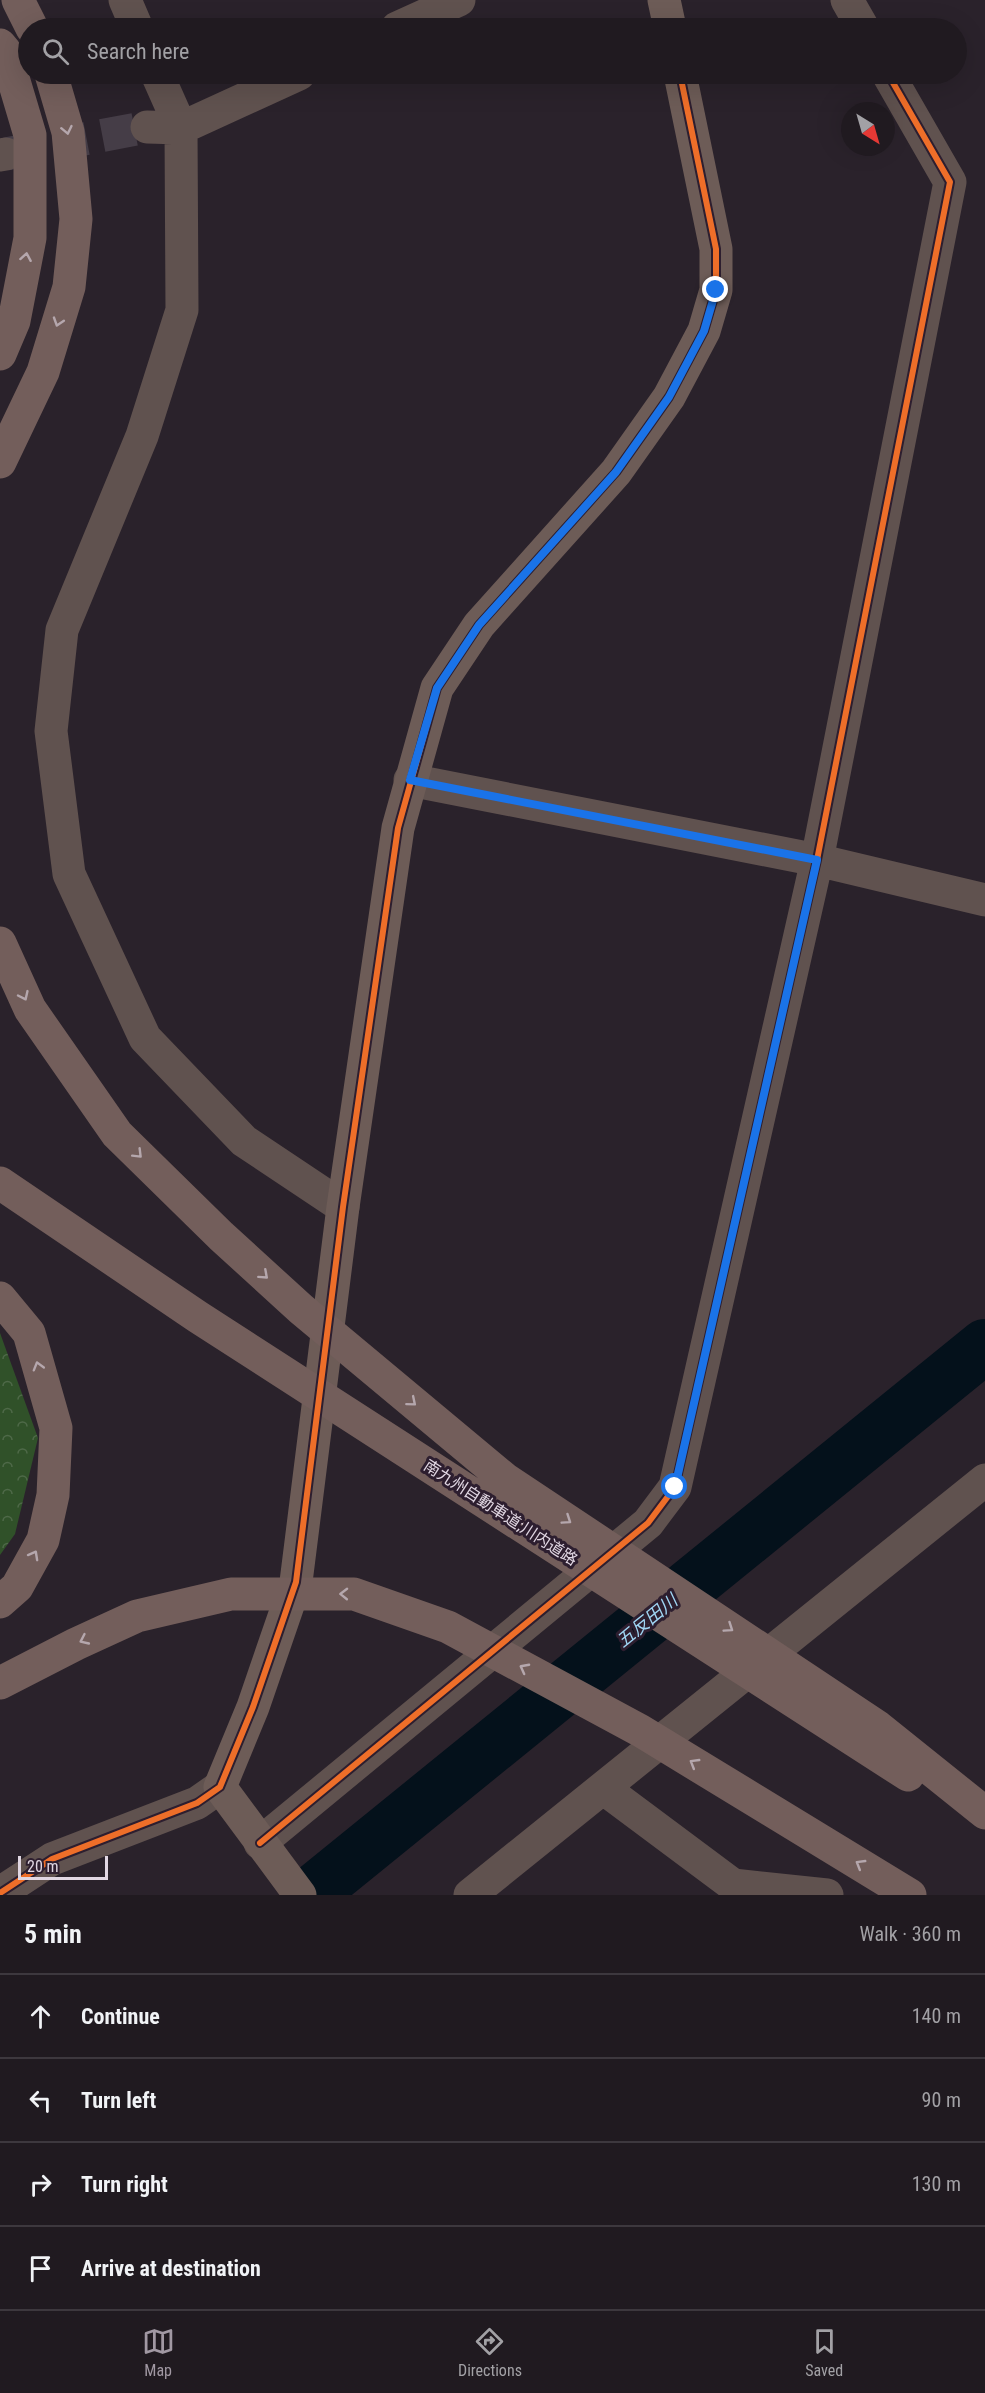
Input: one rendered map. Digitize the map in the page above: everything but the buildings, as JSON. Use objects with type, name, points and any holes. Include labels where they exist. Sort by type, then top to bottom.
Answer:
[{"type":"highway","points":[[18,0],[27,18]]},
{"type":"highway","points":[[0,45],[5,51],[30,135],[30,238],[14,321],[0,354]]},
{"type":"highway","points":[[0,462],[43,372],[69,287],[76,219],[68,132],[54,84]]},
{"type":"highway","points":[[0,943],[30,1009],[117,1134],[221,1236],[301,1309],[505,1479],[878,1727],[985,1813]]},
{"type":"highway","name":"南九州自動車道;川内道路","points":[[0,1183],[198,1317],[985,1824]]},
{"type":"highway","name":"南九州自動車道;川内道路","points":[[0,1201],[198,1317]]},
{"type":"highway","points":[[0,1298],[29,1333],[56,1428],[53,1495],[43,1540],[16,1587],[0,1602]]},
{"type":"highway","points":[[0,1683],[75,1644],[137,1616],[231,1594],[354,1594],[437,1623],[641,1731],[910,1895]]},
{"type":"street","points":[[125,0],[133,18]]},
{"type":"street","points":[[419,18],[459,0]]},
{"type":"street","points":[[664,0],[668,18]]},
{"type":"street","points":[[846,0],[857,18]]},
{"type":"street","points":[[161,84],[181,128],[182,310],[142,436],[62,630],[51,731],[69,873],[145,1038],[244,1141],[343,1207]]},
{"type":"street","points":[[147,127],[181,128],[278,84]]},
{"type":"street","points":[[0,1893],[52,1859],[197,1803],[220,1787],[253,1707],[296,1582],[343,1207],[398,828],[437,688],[479,625],[616,472],[669,397],[704,331],[716,290],[716,249],[682,84]]},
{"type":"street","points":[[268,1853],[648,1524],[675,1487],[817,860],[950,182],[894,84]]},
{"type":"street","points":[[410,780],[817,860],[985,900]]},
{"type":"street","points":[[471,1895],[985,1480]]},
{"type":"street","points":[[220,1787],[300,1895]]},
{"type":"street","points":[[603,1788],[734,1885],[827,1895]]},
{"type":"green space","points":[[0,1333],[38,1438],[15,1534],[0,1555]]},
{"type":"waterway","name":"五反田川","points":[[309,1895],[985,1346]]},
{"type":"tunnel","points":[[6,154],[147,127]]},
{"type":"cycle path","points":[[0,1893],[52,1859],[197,1803],[220,1787],[253,1707],[296,1582],[343,1207],[398,828],[437,688],[479,625],[616,472],[669,397],[704,331],[716,290],[716,249],[682,84]]},
{"type":"cycle path","points":[[260,1843],[648,1523],[675,1487],[817,860],[950,182],[894,84]]},
{"type":"route","points":[[675,1487],[817,860],[410,780],[437,688],[479,625],[616,472],[669,397],[704,331],[716,290]]}]
